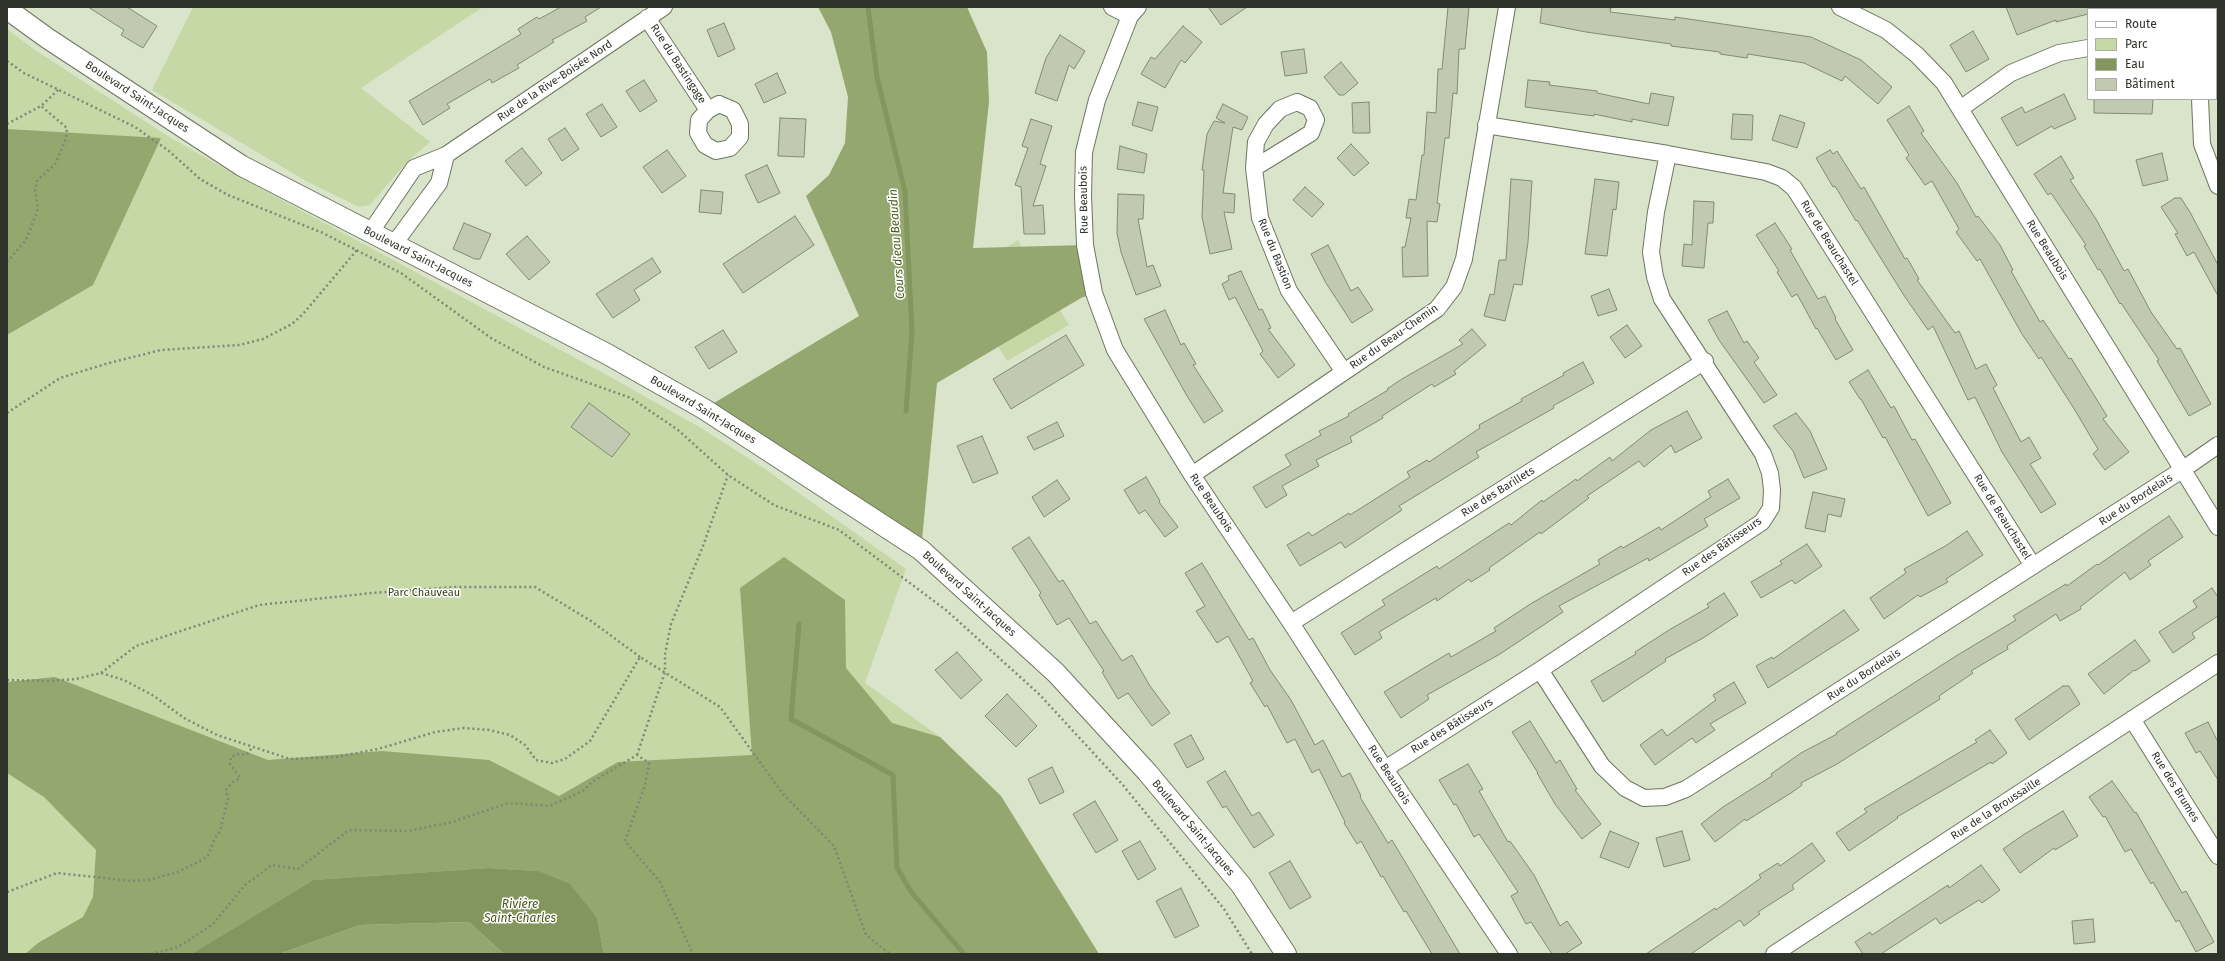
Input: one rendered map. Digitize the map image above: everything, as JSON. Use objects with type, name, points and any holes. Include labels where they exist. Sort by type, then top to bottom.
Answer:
[{"type":"street","name":"Rue de la Rive-Boisée Nord","points":[[370,233],[414,168],[446,155],[664,7]]},
{"type":"street","points":[[1112,7],[1134,11]]},
{"type":"street","name":"Rue du Beau-Chemin","points":[[1192,475],[1437,308],[1454,287],[1464,259],[1507,7]]},
{"type":"street","name":"Rue Beaubois","points":[[1840,7],[1886,30],[1917,55],[1944,83],[2218,527]]},
{"type":"street","name":"Boulevard Saint-Jacques","points":[[7,9],[46,38],[242,166],[607,354],[704,408],[921,550],[1056,673],[1147,772],[1241,885],[1286,954]]},
{"type":"street","name":"Rue Beaubois","points":[[1134,11],[1097,100],[1084,152],[1083,196],[1085,245],[1094,293],[1115,350],[1192,475],[1291,623],[1385,769],[1509,954]]},
{"type":"street","name":"Rue du Bastingage","points":[[647,18],[708,110]]},
{"type":"street","points":[[1960,109],[2012,73],[2059,53],[2087,48]]},
{"type":"street","points":[[2200,100],[2202,144],[2218,186]]},
{"type":"street","name":"Rue de Beauchastel","points":[[1486,125],[1668,154],[1766,172],[1782,178],[1794,188],[2033,566]]},
{"type":"street","name":"Rue des Bâtisseurs","points":[[1385,769],[1540,670],[1762,522],[1771,508],[1772,490],[1770,473],[1763,454],[1705,362],[1662,299],[1655,277],[1651,252],[1656,212],[1668,154]]},
{"type":"street","points":[[394,244],[439,183],[446,155]]},
{"type":"street","name":"Rue du Bastion","points":[[1254,168],[1260,218],[1289,291],[1344,372]]},
{"type":"street","name":"Rue des Barillets","points":[[1291,623],[1705,362]]},
{"type":"street","name":"Rue du Bordelais","points":[[1540,670],[1602,766],[1625,788],[1644,798],[1665,797],[1686,789],[2182,470],[2218,445]]},
{"type":"street","name":"Rue de la Broussaille","points":[[1774,954],[2218,663]]},
{"type":"street","name":"Rue des Brumes","points":[[2132,718],[2218,856]]},
{"type":"path","points":[[7,61],[24,73],[135,128],[169,151],[200,179],[228,195],[323,233],[401,273],[491,338],[544,366],[631,398],[678,430],[728,475],[774,505],[839,530],[946,610],[1039,694],[1122,784],[1224,909],[1252,954]]},
{"type":"path","points":[[7,124],[41,106],[58,90]]},
{"type":"path","points":[[7,262],[26,240],[38,209],[35,190],[37,181],[55,164],[66,139],[67,128],[41,106]]},
{"type":"path","points":[[7,413],[60,378],[109,363],[161,350],[239,345],[263,339],[292,324],[303,314],[357,251]]},
{"type":"path","points":[[151,954],[178,948],[213,924],[245,885],[272,865],[298,869],[349,830],[408,831],[452,822],[509,803],[549,806],[583,791],[592,782],[637,755],[664,672],[665,654],[671,624],[703,546],[728,475]]},
{"type":"path","points":[[7,680],[48,681],[76,679],[101,673],[136,646],[259,605],[372,593],[485,586],[535,587],[591,621],[640,657],[720,707],[783,794],[834,846],[866,935],[890,954]]},
{"type":"path","points":[[101,673],[124,680],[154,696],[184,718],[217,735],[252,748],[290,759],[336,756],[378,749],[435,732],[464,728],[489,730],[510,735],[525,745],[536,760],[552,763],[565,758],[590,741],[640,657]]},
{"type":"path","points":[[7,892],[57,873],[133,881],[148,880],[178,872],[202,860],[208,856],[215,838],[220,831],[228,798],[226,790],[233,782],[240,778],[230,764],[231,757],[237,754],[246,755],[252,748]]},
{"type":"path","points":[[637,755],[649,763],[645,785],[625,841],[660,882],[693,954]]},
{"type":"green space","points":[[193,7],[483,7],[361,88],[430,142],[406,163],[370,205],[359,207],[306,181],[152,90]]},
{"type":"green space","name":"Parc Chauveau","points":[[7,29],[35,50],[166,135],[239,177],[605,374],[701,428],[765,469],[906,569],[865,683],[940,737],[1001,796],[1099,954],[604,954],[597,918],[313,880],[191,954],[7,954]]},
{"type":"green space","points":[[1018,240],[1069,325],[1007,361],[990,332],[968,270]]},
{"type":"shaded area","points":[[818,7],[967,7],[987,52],[989,102],[973,248],[1085,245],[1094,293],[1081,298],[937,383],[921,550],[704,409],[859,316],[806,196],[829,175],[845,143],[848,97],[831,32]]},
{"type":"shaded area","points":[[7,129],[161,138],[93,285],[7,335]]},
{"type":"shaded area","points":[[784,557],[845,600],[846,668],[892,723],[940,737],[1001,796],[1099,954],[604,954],[597,918],[538,871],[488,868],[313,880],[191,954],[25,954],[38,943],[83,917],[93,897],[96,850],[44,797],[7,773],[7,682],[55,677],[268,760],[382,751],[489,760],[559,796],[618,762],[752,755],[740,588]]},
{"type":"shaded area","points":[[469,922],[504,954],[279,954],[360,925]]},
{"type":"water","name":"Rivière Saint-Charles","points":[[488,868],[538,871],[570,884],[597,918],[604,954],[504,954],[469,922],[360,925],[279,954],[191,954],[313,880]]},
{"type":"building","points":[[88,7],[127,7],[157,26],[143,48],[121,35],[124,30]]},
{"type":"building","points":[[561,7],[601,7],[585,17],[587,21],[552,40],[554,42],[517,65],[519,68],[492,83],[490,79],[447,104],[450,108],[423,125],[409,101],[521,34],[518,29],[537,17],[539,19]]},
{"type":"building","points":[[1208,7],[1247,7],[1221,25]]},
{"type":"building","points":[[1448,7],[1469,7],[1465,49],[1459,49],[1457,94],[1453,93],[1449,138],[1445,138],[1437,203],[1440,204],[1437,222],[1427,221],[1428,276],[1403,277],[1402,247],[1405,247],[1411,218],[1406,218],[1409,199],[1416,200],[1422,155],[1424,155],[1427,112],[1436,113],[1438,69],[1442,69]]},
{"type":"building","points":[[1542,7],[1603,7],[1611,8],[1610,12],[1675,20],[1675,17],[1811,37],[1861,60],[1892,87],[1878,104],[1845,76],[1842,81],[1804,63],[1748,54],[1747,58],[1720,54],[1720,52],[1671,46],[1671,44],[1586,32],[1540,23]]},
{"type":"building","points":[[2006,7],[2097,7],[2087,8],[2087,14],[2056,22],[2056,20],[2017,35]]},
{"type":"building","points":[[724,23],[735,49],[718,57],[707,30]]},
{"type":"building","points":[[1183,26],[1202,42],[1185,63],[1181,60],[1165,88],[1141,74],[1151,57],[1155,59]]},
{"type":"building","points":[[1973,31],[1989,59],[1966,72],[1950,45]]},
{"type":"building","points":[[1060,35],[1085,51],[1074,69],[1069,65],[1057,101],[1035,93],[1046,58]]},
{"type":"building","points":[[1304,49],[1307,73],[1285,76],[1281,52]]},
{"type":"building","points":[[1341,62],[1358,83],[1344,95],[1339,95],[1324,77]]},
{"type":"building","points":[[777,73],[786,93],[764,103],[755,84]]},
{"type":"building","points":[[644,80],[657,101],[640,112],[626,91]]},
{"type":"building","points":[[1528,80],[1550,82],[1549,85],[1597,91],[1597,93],[1649,104],[1651,93],[1674,97],[1668,126],[1632,119],[1632,122],[1594,114],[1594,116],[1525,107]]},
{"type":"building","points":[[2064,94],[2076,119],[2054,129],[2052,126],[2017,146],[2001,118],[2022,107],[2025,113]]},
{"type":"building","points":[[2094,100],[2153,100],[2152,114],[2094,113]]},
{"type":"building","points":[[1138,102],[1158,107],[1152,131],[1132,125]]},
{"type":"building","points":[[1369,102],[1370,133],[1353,133],[1352,103]]},
{"type":"building","points":[[602,104],[617,127],[601,137],[586,114]]},
{"type":"building","points":[[1223,104],[1248,117],[1242,130],[1233,127],[1223,193],[1235,194],[1234,213],[1224,212],[1232,249],[1210,254],[1202,217],[1204,170],[1202,170],[1207,134],[1214,121],[1225,123],[1216,118]]},
{"type":"building","points":[[1909,106],[1924,131],[1921,133],[1957,183],[1976,217],[1978,216],[2000,245],[2013,270],[2011,271],[2040,322],[2043,320],[2069,359],[2071,358],[2107,416],[2103,419],[2129,452],[2105,470],[2093,454],[2098,449],[2073,407],[2041,357],[2039,359],[2022,334],[1980,259],[1977,261],[1956,232],[1959,229],[1932,181],[1925,185],[1906,158],[1909,155],[1887,120]]},
{"type":"building","points":[[1733,114],[1753,115],[1752,140],[1731,139]]},
{"type":"building","points":[[1780,115],[1805,123],[1797,148],[1772,140]]},
{"type":"building","points":[[780,118],[806,119],[804,157],[778,156]]},
{"type":"building","points":[[1031,119],[1052,126],[1040,164],[1046,166],[1033,206],[1043,205],[1045,234],[1024,234],[1021,187],[1015,185],[1028,148],[1022,146]]},
{"type":"building","points":[[565,128],[579,149],[562,161],[548,139]]},
{"type":"building","points":[[1351,144],[1369,163],[1354,176],[1337,158]]},
{"type":"building","points":[[1120,146],[1147,154],[1144,173],[1117,169]]},
{"type":"building","points":[[522,148],[542,173],[526,186],[505,161]]},
{"type":"building","points":[[667,150],[686,176],[662,193],[643,167]]},
{"type":"building","points":[[1830,150],[1833,154],[1837,151],[1861,189],[1864,187],[1905,259],[1907,258],[1919,279],[1917,280],[1955,333],[1959,331],[1976,369],[1986,364],[1997,385],[1993,388],[2021,442],[2029,437],[2041,458],[2030,464],[2056,504],[2041,513],[2002,452],[1975,397],[1968,400],[1933,326],[1928,330],[1905,297],[1835,186],[1833,187],[1816,158]]},
{"type":"building","points":[[2162,153],[2168,180],[2143,186],[2136,160]]},
{"type":"building","points":[[2061,156],[2074,178],[2070,180],[2096,219],[2124,271],[2128,269],[2151,312],[2177,349],[2180,348],[2211,404],[2189,416],[2157,361],[2159,360],[2121,303],[2120,304],[2100,269],[2098,270],[2084,246],[2086,245],[2051,193],[2048,195],[2034,174]]},
{"type":"building","points":[[767,165],[780,193],[758,203],[745,175]]},
{"type":"building","points":[[1511,179],[1532,181],[1528,242],[1522,285],[1514,284],[1505,321],[1484,316],[1490,294],[1494,295],[1499,260],[1506,260]]},
{"type":"building","points":[[1595,179],[1619,182],[1616,210],[1613,209],[1607,256],[1585,254]]},
{"type":"building","points":[[1305,187],[1324,204],[1312,217],[1293,200]]},
{"type":"building","points":[[701,190],[723,192],[721,214],[699,212]]},
{"type":"building","points":[[1118,194],[1144,195],[1143,219],[1138,219],[1147,267],[1153,265],[1161,286],[1136,295],[1121,252],[1117,233]]},
{"type":"building","points":[[2175,198],[2181,198],[2218,265],[2218,296],[2194,252],[2187,256],[2175,234],[2178,233],[2161,207]]},
{"type":"building","points":[[1694,201],[1714,202],[1713,223],[1708,223],[1704,268],[1682,266],[1684,244],[1692,245]]},
{"type":"building","points":[[795,216],[814,245],[743,293],[723,264]]},
{"type":"building","points":[[464,223],[491,234],[480,259],[475,259],[453,249]]},
{"type":"building","points":[[1775,223],[1792,249],[1790,250],[1818,299],[1825,296],[1836,318],[1835,319],[1853,350],[1836,360],[1817,328],[1816,329],[1797,294],[1792,297],[1777,272],[1779,271],[1756,235]]},
{"type":"building","points":[[527,236],[550,262],[529,280],[506,254]]},
{"type":"building","points":[[1328,245],[1351,291],[1358,287],[1373,310],[1352,323],[1326,283],[1311,254]]},
{"type":"building","points":[[652,258],[661,272],[634,290],[640,300],[613,318],[596,294]]},
{"type":"building","points":[[1241,271],[1259,310],[1262,309],[1271,328],[1268,329],[1295,365],[1278,378],[1260,354],[1263,351],[1235,297],[1229,300],[1222,284],[1229,280],[1228,276]]},
{"type":"building","points":[[1609,289],[1617,310],[1598,316],[1591,296]]},
{"type":"building","points":[[1165,310],[1181,345],[1184,343],[1196,364],[1193,365],[1223,411],[1204,423],[1187,396],[1144,319]]},
{"type":"building","points":[[1727,311],[1744,343],[1747,341],[1759,358],[1754,362],[1777,395],[1764,403],[1719,340],[1708,320]]},
{"type":"building","points":[[1627,325],[1642,346],[1625,358],[1610,337]]},
{"type":"building","points":[[1472,329],[1486,345],[1454,371],[1456,374],[1434,387],[1432,384],[1382,416],[1383,418],[1350,437],[1352,442],[1316,460],[1319,466],[1282,486],[1287,495],[1266,508],[1253,487],[1291,465],[1285,455],[1321,435],[1319,431],[1349,416],[1348,414],[1388,390],[1387,389],[1402,379],[1463,344],[1459,340]]},
{"type":"building","points":[[723,330],[737,352],[709,369],[695,347]]},
{"type":"building","points":[[1066,335],[1084,365],[1011,409],[993,379]]},
{"type":"building","points":[[1583,362],[1594,383],[1553,406],[1554,408],[1476,452],[1479,457],[1399,506],[1402,510],[1345,548],[1341,542],[1300,566],[1287,545],[1309,532],[1312,536],[1349,513],[1350,515],[1410,477],[1407,472],[1427,460],[1429,462],[1480,428],[1479,425],[1522,401],[1521,399],[1564,375],[1563,373]]},
{"type":"building","points":[[1868,370],[1891,408],[1894,406],[1912,440],[1915,439],[1951,503],[1928,516],[1885,437],[1883,438],[1861,399],[1849,382]]},
{"type":"building","points":[[589,403],[630,434],[612,457],[571,427]]},
{"type":"building","points":[[1687,411],[1702,438],[1675,453],[1671,445],[1644,467],[1639,461],[1587,496],[1589,498],[1541,534],[1540,532],[1489,568],[1490,570],[1471,582],[1469,579],[1437,601],[1436,598],[1379,632],[1382,638],[1355,655],[1341,633],[1385,605],[1382,600],[1437,566],[1439,569],[1509,523],[1511,525],[1542,500],[1543,502],[1576,479],[1577,481],[1610,457],[1612,461],[1651,430]]},
{"type":"building","points":[[1796,413],[1810,431],[1827,469],[1804,478],[1793,451],[1773,426]]},
{"type":"building","points":[[1057,422],[1064,436],[1034,450],[1027,437]]},
{"type":"building","points":[[982,436],[998,473],[973,483],[957,446]]},
{"type":"building","points":[[1146,477],[1160,501],[1159,502],[1178,527],[1165,537],[1145,510],[1139,514],[1124,490]]},
{"type":"building","points":[[1728,479],[1740,498],[1704,519],[1708,526],[1649,561],[1648,558],[1559,606],[1563,612],[1500,654],[1427,695],[1429,699],[1401,718],[1384,692],[1449,653],[1451,657],[1496,631],[1494,628],[1532,603],[1600,564],[1598,560],[1621,546],[1623,548],[1659,527],[1661,530],[1711,497],[1708,491]]},
{"type":"building","points":[[1057,480],[1070,499],[1044,517],[1032,497]]},
{"type":"building","points":[[1813,492],[1845,499],[1841,517],[1828,514],[1825,532],[1805,528]]},
{"type":"building","points":[[2169,516],[2183,537],[2148,561],[2151,565],[2130,580],[2125,572],[2080,607],[2081,609],[2060,621],[2056,614],[2007,646],[2008,649],[1971,671],[1973,673],[1939,696],[1940,699],[1837,764],[1801,783],[1802,785],[1791,793],[1746,821],[1745,819],[1715,842],[1701,824],[1723,807],[1772,776],[1771,774],[1801,753],[1837,734],[1836,733],[1956,656],[2016,620],[2013,616],[2066,584],[2067,586]]},
{"type":"building","points":[[1967,531],[1983,555],[1946,579],[1948,582],[1920,597],[1918,595],[1884,619],[1870,598],[1906,573],[1904,569],[1947,545]]},
{"type":"building","points":[[1029,537],[1059,582],[1063,580],[1090,624],[1096,621],[1122,661],[1132,655],[1150,686],[1170,713],[1152,726],[1128,693],[1118,699],[1102,672],[1104,671],[1069,618],[1057,625],[1039,595],[1041,593],[1012,548]]},
{"type":"building","points":[[1807,544],[1822,566],[1795,584],[1792,580],[1761,598],[1751,582],[1782,564],[1780,561]]},
{"type":"building","points":[[1202,563],[1249,640],[1253,638],[1270,670],[1291,700],[1315,745],[1323,740],[1342,777],[1350,773],[1361,796],[1360,797],[1388,843],[1392,840],[1460,954],[1432,954],[1406,911],[1404,912],[1383,876],[1381,877],[1361,841],[1357,844],[1344,823],[1345,822],[1319,769],[1312,773],[1295,739],[1287,743],[1267,705],[1265,707],[1250,683],[1253,681],[1228,636],[1217,643],[1196,611],[1205,606],[1185,573]]},
{"type":"building","points":[[2212,588],[2218,597],[2218,616],[2192,633],[2195,638],[2173,653],[2159,632],[2197,607],[2193,601]]},
{"type":"building","points":[[1724,593],[1738,615],[1703,638],[1665,659],[1666,661],[1603,702],[1591,681],[1636,654],[1635,652],[1669,630],[1709,607],[1707,604]]},
{"type":"building","points":[[1844,610],[1859,630],[1768,688],[1756,666],[1772,657],[1773,659]]},
{"type":"building","points":[[2135,640],[2150,661],[2135,671],[2134,670],[2104,694],[2088,674]]},
{"type":"building","points":[[957,652],[982,680],[961,699],[935,670]]},
{"type":"building","points":[[1734,682],[1746,703],[1710,724],[1715,730],[1696,743],[1692,738],[1655,765],[1640,745],[1662,729],[1667,736],[1716,700],[1713,695]]},
{"type":"building","points":[[2063,686],[2069,686],[2080,704],[2029,740],[2015,719]]},
{"type":"building","points":[[1007,694],[1037,726],[1016,747],[985,716]]},
{"type":"building","points":[[1530,721],[1556,763],[1560,760],[1577,789],[1575,790],[1601,824],[1582,839],[1555,804],[1538,773],[1512,732]]},
{"type":"building","points":[[2208,722],[2218,742],[2218,780],[2200,751],[2196,753],[2185,733]]},
{"type":"building","points":[[1990,730],[2007,753],[1992,764],[1991,762],[1897,817],[1898,818],[1849,851],[1836,833],[1867,812],[1864,809],[1977,742],[1975,740]]},
{"type":"building","points":[[1191,735],[1204,759],[1187,768],[1174,744]]},
{"type":"building","points":[[1468,764],[1483,789],[1479,791],[1508,842],[1510,841],[1534,875],[1560,926],[1567,921],[1582,943],[1565,954],[1552,954],[1531,922],[1526,924],[1511,896],[1518,892],[1479,834],[1474,837],[1456,804],[1454,805],[1439,780]]},
{"type":"building","points":[[1052,767],[1064,792],[1040,804],[1028,779]]},
{"type":"building","points":[[1225,771],[1252,816],[1259,812],[1274,835],[1254,848],[1226,806],[1223,808],[1207,782]]},
{"type":"building","points":[[2112,781],[2135,813],[2136,812],[2182,893],[2186,891],[2214,942],[2196,952],[2179,920],[2176,922],[2153,882],[2151,884],[2131,849],[2125,852],[2105,816],[2103,817],[2089,797]]},
{"type":"building","points":[[1095,801],[1118,840],[1096,853],[1073,814]]},
{"type":"building","points":[[2063,811],[2078,836],[2055,850],[2054,848],[2020,873],[2003,849]]},
{"type":"building","points":[[1610,831],[1639,843],[1629,868],[1600,857]]},
{"type":"building","points":[[1682,831],[1690,860],[1664,867],[1656,838]]},
{"type":"building","points":[[1140,841],[1156,869],[1138,880],[1122,851]]},
{"type":"building","points":[[1812,843],[1825,861],[1792,885],[1794,889],[1758,912],[1760,914],[1744,926],[1740,920],[1691,954],[1646,954],[1715,908],[1716,910],[1761,878],[1759,875],[1778,863],[1780,866]]},
{"type":"building","points":[[1290,861],[1311,897],[1290,909],[1269,873]]},
{"type":"building","points":[[1981,865],[2000,890],[1982,903],[1979,900],[1940,924],[1936,918],[1881,954],[1863,954],[1855,942],[1870,932],[1872,935],[1948,885],[1949,888]]},
{"type":"building","points":[[1181,888],[1199,926],[1175,938],[1156,901]]},
{"type":"building","points":[[2093,919],[2095,942],[2074,944],[2072,921]]},
{"type":"waterway","name":"Cours d'eau Beaudin","points":[[868,7],[877,77],[905,192],[912,332],[906,411]]},
{"type":"waterway","name":"Cours d'eau Beaudin","points":[[799,624],[791,719],[893,775],[897,868],[912,893],[964,954]]}]
